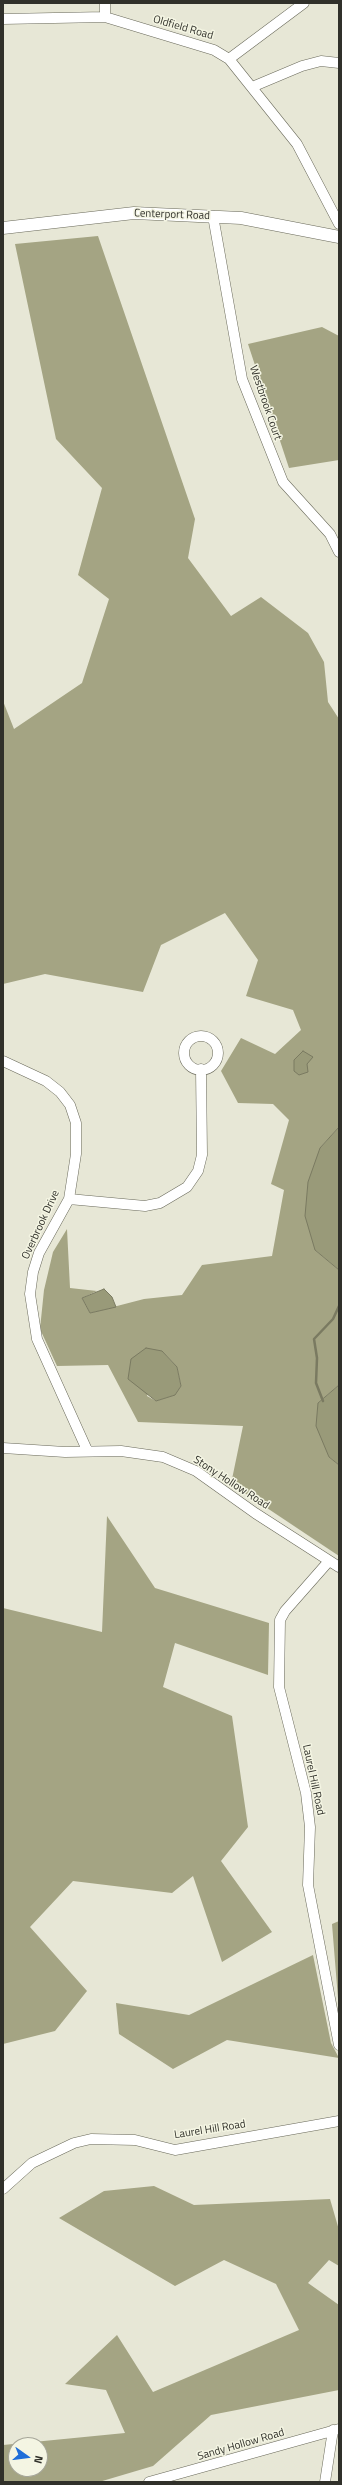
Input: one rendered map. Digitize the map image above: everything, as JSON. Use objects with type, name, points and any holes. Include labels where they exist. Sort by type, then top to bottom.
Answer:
[{"type":"main road","name":"Centerport Road","points":[[3,228],[134,213],[241,218],[339,238]]},
{"type":"street","points":[[105,3],[105,17]]},
{"type":"street","points":[[229,59],[304,3]]},
{"type":"street","name":"Oldfield Road","points":[[3,19],[105,17],[214,50],[229,59],[297,144],[339,224]]},
{"type":"street","points":[[252,87],[302,66],[321,61],[339,63]]},
{"type":"street","name":"Westbrook Court","points":[[213,216],[242,379],[282,482],[330,534],[339,552]]},
{"type":"street","name":"Overbrook Drive","points":[[3,1061],[46,1081],[60,1092],[70,1105],[76,1123],[76,1154],[69,1199],[39,1253],[33,1272],[30,1294],[37,1339],[87,1450]]},
{"type":"street","points":[[69,1199],[145,1206],[160,1203],[187,1187],[198,1171],[202,1155],[201,1069]]},
{"type":"street","name":"Stony Hollow Road","points":[[3,1448],[65,1452],[87,1450],[121,1451],[157,1455],[196,1471],[339,1567]]},
{"type":"street","name":"Laurel Hill Road","points":[[329,1561],[289,1606],[280,1620],[279,1687],[306,1793],[310,1827],[308,1885],[339,2045]]},
{"type":"street","name":"Laurel Hill Road","points":[[3,2189],[32,2163],[74,2143],[91,2139],[135,2140],[175,2150],[339,2121]]},
{"type":"street","points":[[325,2482],[336,2429]]},
{"type":"street","name":"Sandy Hollow Road","points":[[149,2482],[336,2429]]},
{"type":"shaded area","points":[[98,236],[195,519],[188,558],[231,616],[261,597],[308,633],[324,662],[328,702],[339,719],[339,1127],[320,1148],[315,1250],[339,1270],[339,1385],[318,1403],[329,1457],[339,1465],[339,1556],[231,1484],[243,1426],[138,1422],[108,1365],[57,1366],[40,1329],[44,1290],[53,1252],[67,1229],[70,1288],[97,1291],[82,1298],[90,1313],[144,1299],[182,1295],[202,1265],[272,1256],[284,1190],[271,1184],[289,1120],[273,1104],[238,1103],[221,1071],[241,1038],[275,1054],[301,1030],[293,1010],[246,996],[258,960],[225,913],[161,945],[143,992],[45,974],[3,984],[3,701],[14,729],[82,683],[109,599],[78,575],[102,488],[56,439],[15,244]],"holes":[[[162,1351],[177,1367],[181,1386],[174,1395],[156,1401],[147,1396]]]},
{"type":"shaded area","points":[[322,327],[339,336],[339,460],[289,468],[248,344]]},
{"type":"shaded area","points":[[303,1051],[313,1057],[307,1064],[308,1072],[299,1075],[294,1071],[294,1060]]},
{"type":"shaded area","points":[[339,1127],[339,1270],[315,1250],[305,1216],[308,1182],[320,1148]]},
{"type":"shaded area","points":[[104,1289],[112,1297],[116,1307],[90,1313],[82,1298]]},
{"type":"shaded area","points":[[146,1348],[162,1351],[177,1367],[181,1386],[175,1395],[156,1401],[128,1379],[131,1359]]},
{"type":"shaded area","points":[[339,1385],[339,1465],[329,1457],[316,1426],[318,1403]]},
{"type":"shaded area","points":[[107,1516],[155,1588],[269,1623],[268,1675],[175,1643],[163,1687],[232,1716],[248,1827],[221,1861],[272,1932],[222,1962],[193,1876],[172,1893],[73,1881],[30,1927],[87,1991],[55,2031],[3,2044],[3,1608],[102,1632]]},
{"type":"shaded area","points":[[339,1921],[339,2011],[332,1924]]},
{"type":"shaded area","points":[[313,1955],[331,2043],[339,2058],[227,2040],[173,2069],[119,2034],[116,2003],[189,2015]]},
{"type":"shaded area","points":[[154,2186],[194,2205],[330,2199],[339,2230],[339,2266],[329,2260],[308,2283],[339,2305],[339,2390],[211,2415],[153,2466],[99,2482],[3,2482],[3,2445],[8,2445],[8,2477],[48,2477],[48,2441],[125,2433],[106,2390],[65,2384],[117,2335],[153,2392],[299,2330],[276,2284],[224,2260],[175,2286],[59,2218],[104,2191]]},
{"type":"waterway","points":[[323,1401],[316,1383],[317,1358],[314,1339],[333,1319],[339,1306]]}]
